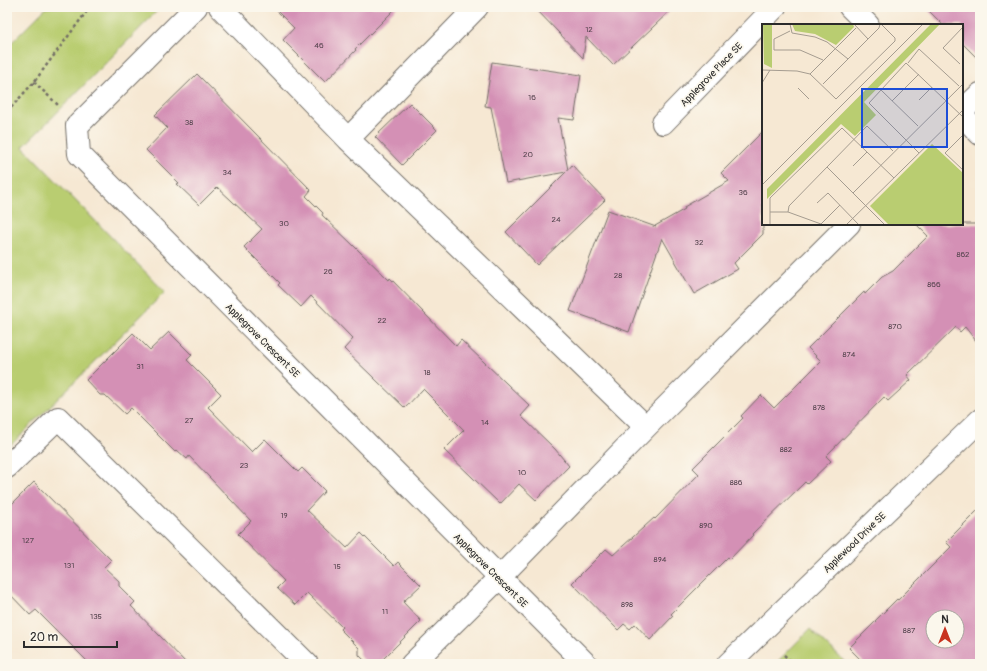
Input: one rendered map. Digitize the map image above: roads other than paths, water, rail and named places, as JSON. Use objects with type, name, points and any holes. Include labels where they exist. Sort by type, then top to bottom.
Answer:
[{"type":"street","name":"Applegrove Crescent SE","points":[[196,7],[77,126],[79,154],[586,664]]},
{"type":"street","points":[[220,7],[348,139],[646,427]]},
{"type":"street","points":[[348,139],[477,7]]},
{"type":"street","name":"Applegrove Place SE","points":[[663,123],[775,7]]},
{"type":"street","points":[[850,7],[867,24]]},
{"type":"street","points":[[963,109],[980,94]]},
{"type":"street","points":[[963,117],[980,134]]},
{"type":"street","points":[[412,664],[848,225]]},
{"type":"street","points":[[7,467],[58,418],[307,664]]},
{"type":"street","name":"Applewood Drive SE","points":[[728,664],[980,420]]}]
